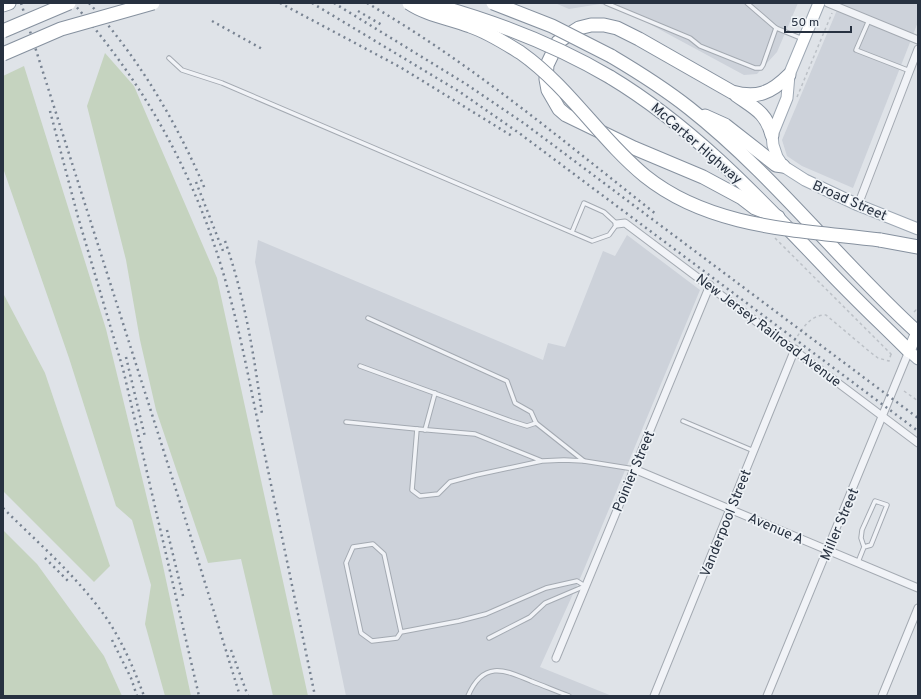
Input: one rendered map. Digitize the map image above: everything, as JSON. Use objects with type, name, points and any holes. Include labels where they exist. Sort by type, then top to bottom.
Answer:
[{"type":"highway","points":[[3,5],[9,3]]},
{"type":"highway","points":[[3,30],[69,3]]},
{"type":"highway","points":[[3,54],[60,29],[154,3]]},
{"type":"highway","points":[[409,3],[420,11],[471,26],[499,40],[521,54],[543,70],[645,176],[687,201],[713,213],[736,220],[769,226],[880,240],[918,247]]},
{"type":"highway","name":"McCarter Highway","points":[[427,3],[499,24],[543,42],[589,64],[644,98],[680,125],[725,165],[914,355]]},
{"type":"highway","name":"McCarter Highway","points":[[493,3],[552,26],[611,56],[639,72],[690,108],[736,149],[860,277],[918,332]]},
{"type":"highway","points":[[772,135],[768,121],[761,113],[732,92],[617,28],[604,25],[591,25],[579,28],[558,42],[547,65],[546,79],[548,90],[559,109],[566,115],[634,148],[703,177],[742,198],[755,208],[778,217]]},
{"type":"highway","points":[[732,92],[747,96],[760,95],[781,84],[789,75]]},
{"type":"highway","points":[[690,108],[725,125],[776,165],[783,166]]},
{"type":"main road","points":[[783,166],[773,145],[772,135],[786,98],[789,75],[819,3]]},
{"type":"main road","name":"Broad Street","points":[[783,166],[806,180],[858,205],[918,229]]},
{"type":"main road","points":[[914,355],[918,332]]},
{"type":"street","points":[[828,3],[918,40]]},
{"type":"street","points":[[858,205],[918,49]]},
{"type":"street","name":"New Jersey Railroad Avenue","points":[[617,224],[625,223],[793,347],[882,417],[918,443]]},
{"type":"street","name":"Poinier Street","points":[[556,658],[710,285]]},
{"type":"street","name":"Vanderpool Street","points":[[654,696],[755,451],[793,347]]},
{"type":"street","name":"Miller Street","points":[[767,696],[882,417],[914,355]]},
{"type":"street","name":"Avenue A","points":[[634,469],[918,588]]},
{"type":"street","points":[[882,696],[918,608]]},
{"type":"lane","points":[[606,3],[690,38],[700,46],[756,68],[761,68],[764,65],[776,28]]},
{"type":"lane","points":[[747,3],[776,28],[804,39]]},
{"type":"lane","points":[[869,20],[856,50],[910,71]]},
{"type":"lane","points":[[169,58],[182,70],[222,83],[592,241],[610,235],[617,224],[604,212],[584,203],[572,232]]},
{"type":"lane","points":[[368,318],[507,381],[515,403],[531,412],[536,423],[584,462]]},
{"type":"lane","points":[[360,366],[527,426],[536,423]]},
{"type":"lane","points":[[424,430],[435,393]]},
{"type":"lane","points":[[683,421],[755,451]]},
{"type":"lane","points":[[346,422],[475,434],[542,462]]},
{"type":"lane","points":[[417,429],[412,490],[420,496],[438,494],[450,482],[476,475],[542,462],[564,460],[634,469]]},
{"type":"lane","points":[[858,562],[864,547],[861,538],[862,530],[875,501],[887,506],[871,545],[864,547]]},
{"type":"lane","points":[[373,544],[384,554],[400,632],[397,638],[372,641],[361,633],[346,563],[353,547],[373,544]]},
{"type":"lane","points":[[400,632],[459,621],[486,614],[546,588],[577,581],[585,586]]},
{"type":"lane","points":[[489,638],[530,617],[545,603],[585,586]]},
{"type":"lane","points":[[468,696],[476,682],[488,673],[503,670],[569,696]]},
{"type":"path","points":[[797,97],[835,6]]},
{"type":"path","points":[[774,237],[892,355],[889,361],[878,358],[826,315],[817,315],[812,318],[793,347]]},
{"type":"path","points":[[914,312],[916,310],[918,312]]},
{"type":"path","points":[[904,391],[918,400]]},
{"type":"shaded area","points":[[555,3],[798,3],[777,52],[757,74],[744,75],[620,8],[600,4],[569,9]]},
{"type":"shaded area","points":[[840,3],[918,3],[918,22],[853,188],[802,166],[787,156],[782,140]]},
{"type":"shaded area","points":[[627,235],[700,290],[582,574],[540,667],[612,696],[346,696],[255,262],[258,240],[543,360],[548,343],[565,347],[603,251],[615,256]]},
{"type":"green space","points":[[105,53],[134,86],[217,278],[308,696],[273,696],[241,559],[208,563],[156,410],[140,340],[126,260],[87,106]]},
{"type":"green space","points":[[24,66],[106,329],[160,552],[191,696],[165,696],[145,624],[151,585],[132,520],[116,506],[69,358],[3,168],[3,76]]},
{"type":"green space","points":[[3,293],[45,373],[110,566],[94,582],[3,491]]},
{"type":"green space","points":[[3,530],[37,564],[104,656],[122,696],[3,696]]},
{"type":"railway","points":[[21,3],[240,696]]},
{"type":"railway","points":[[73,3],[100,35],[147,102],[186,174],[202,211],[216,250],[243,350],[315,696]]},
{"type":"railway","points":[[89,3],[124,45],[140,68],[182,139],[205,189]]},
{"type":"railway","points":[[280,3],[400,67],[512,136]]},
{"type":"railway","points":[[312,3],[460,92],[519,133],[918,431]]},
{"type":"railway","points":[[334,3],[466,84],[525,124],[918,418]]},
{"type":"railway","points":[[367,3],[443,51],[515,103],[656,214]]},
{"type":"railway","points":[[358,11],[382,25]]},
{"type":"railway","points":[[212,21],[264,50]]},
{"type":"railway","points":[[50,111],[78,217],[123,369],[199,696]]},
{"type":"railway","points":[[196,182],[223,251]]},
{"type":"railway","points":[[225,241],[238,284],[248,327],[262,414]]},
{"type":"railway","points":[[126,357],[145,437]]},
{"type":"railway","points":[[3,508],[71,575],[96,604],[113,628],[123,647],[144,696]]},
{"type":"railway","points":[[167,530],[184,600]]},
{"type":"railway","points":[[45,558],[68,581]]},
{"type":"railway","points":[[112,640],[131,678],[137,696]]},
{"type":"railway","points":[[231,650],[248,696]]}]
